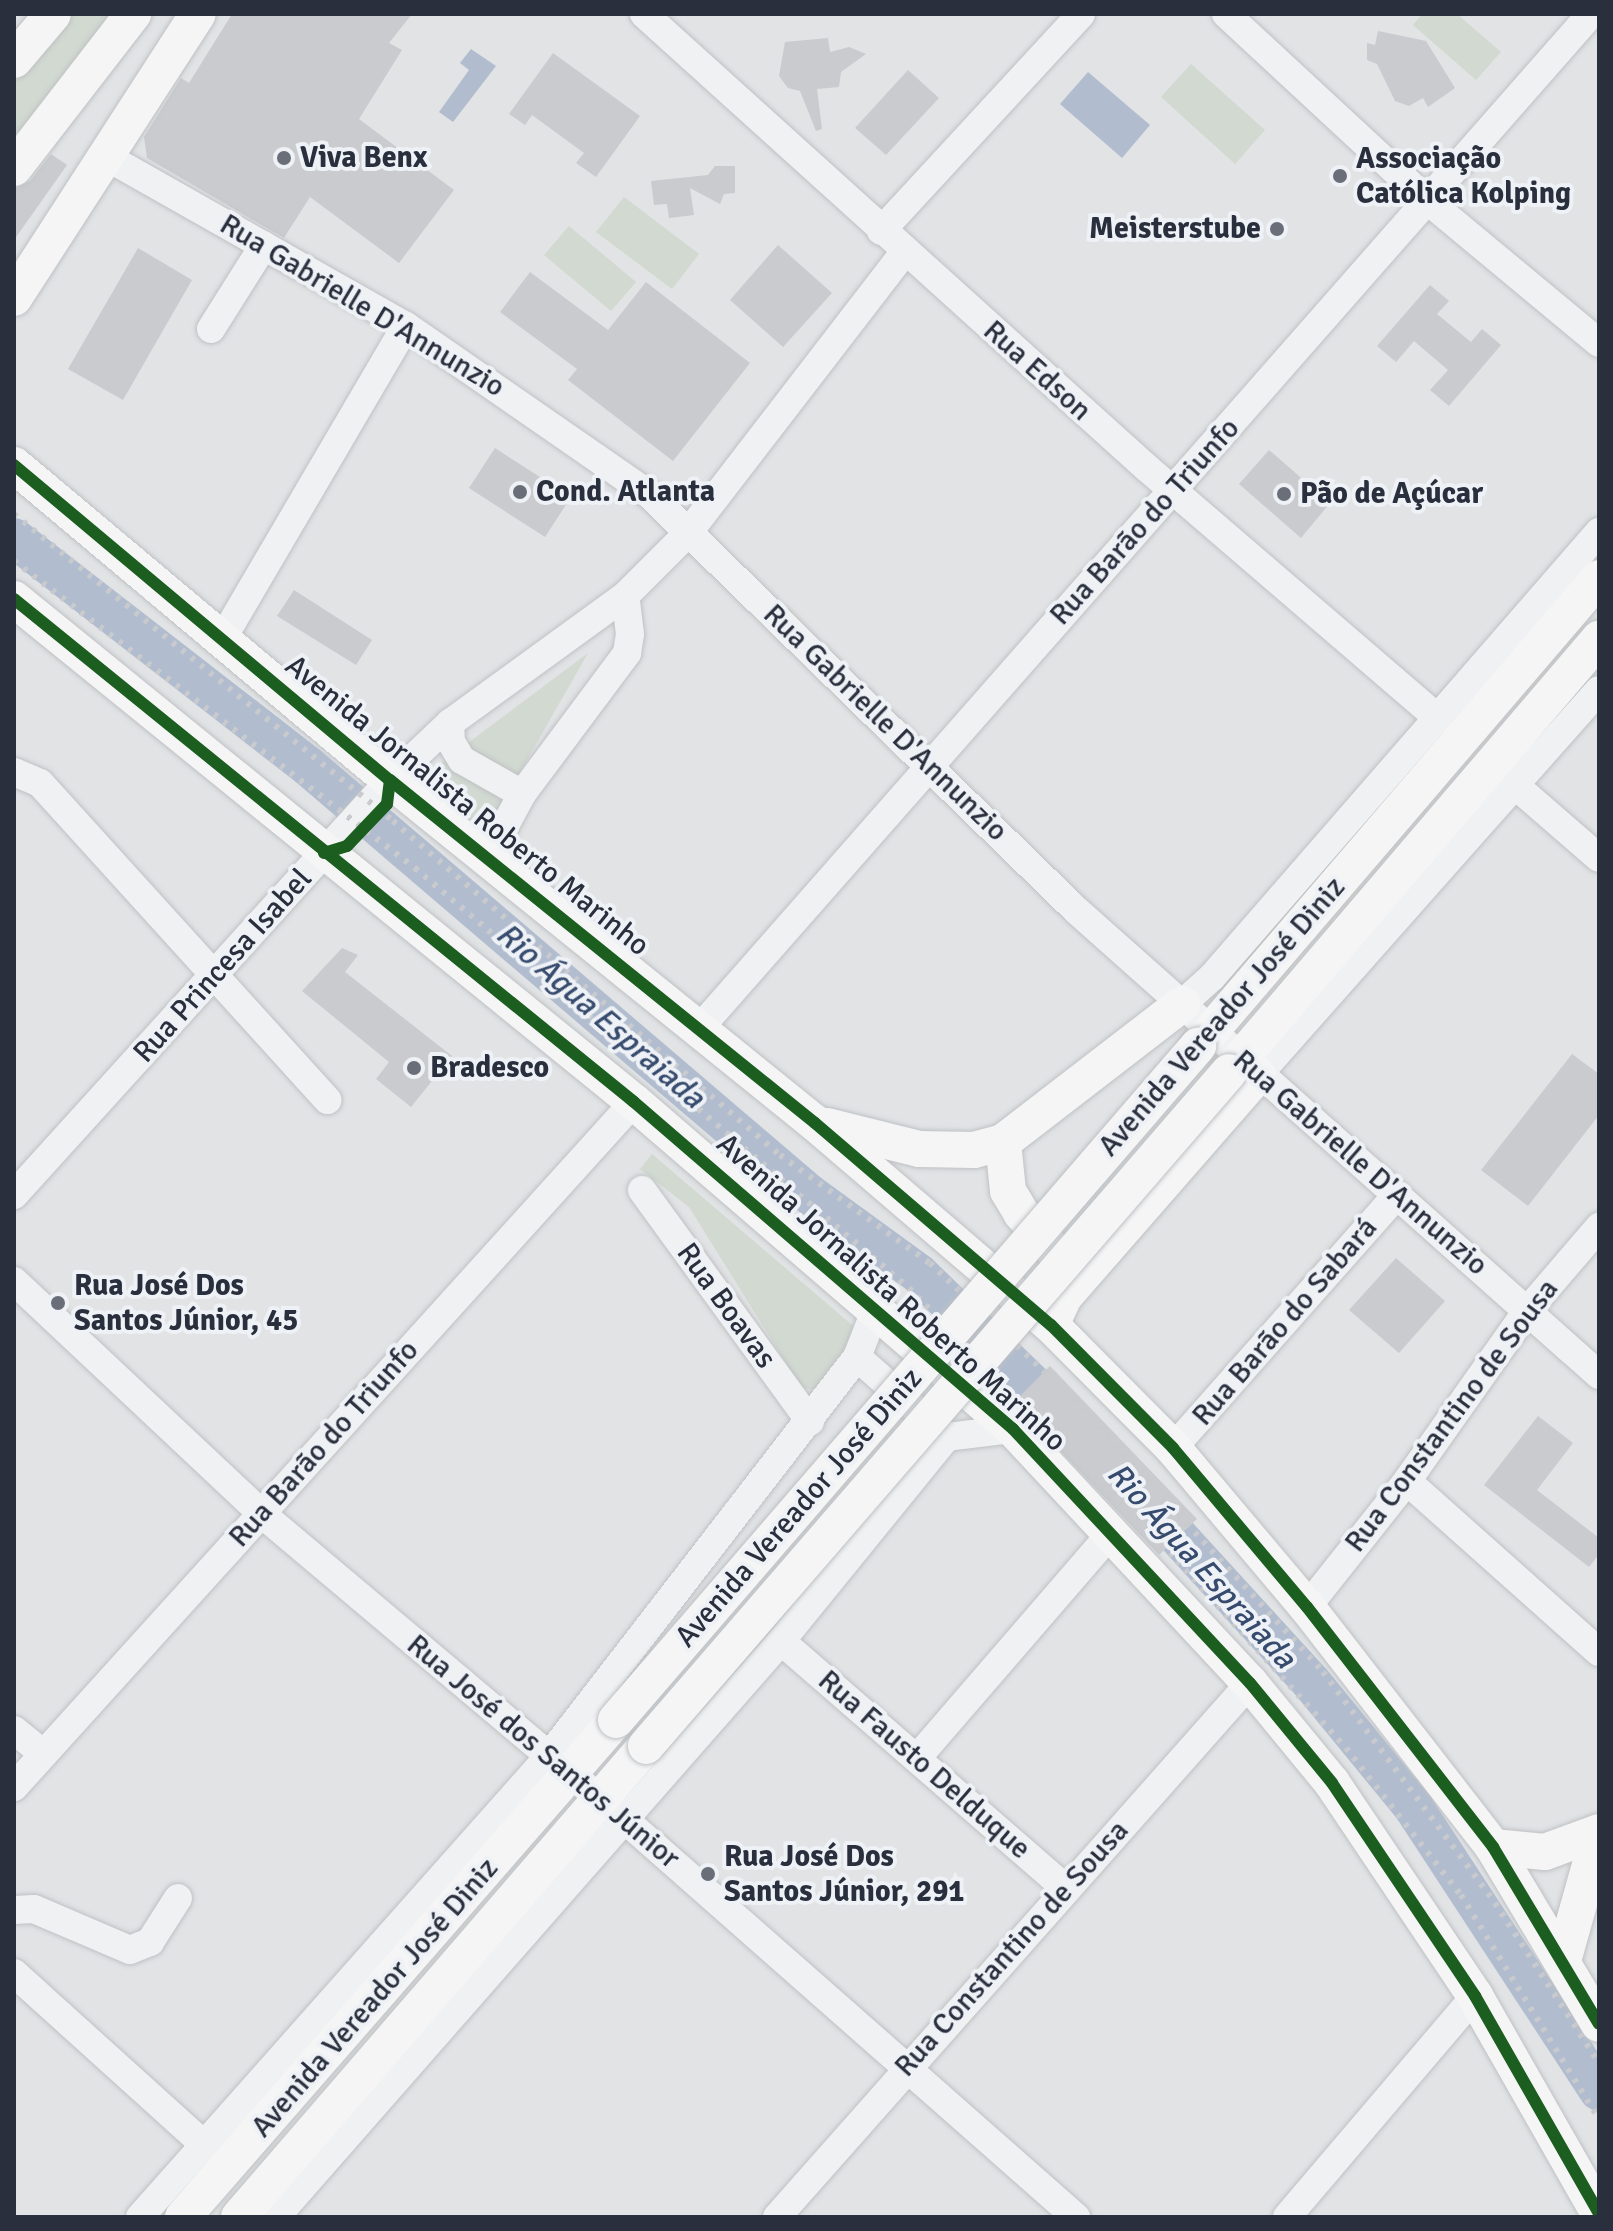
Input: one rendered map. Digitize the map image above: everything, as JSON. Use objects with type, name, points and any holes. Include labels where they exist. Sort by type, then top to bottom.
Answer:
[{"type":"main road","points":[[14,60],[53,14]]},
{"type":"main road","points":[[14,168],[133,14]]},
{"type":"main road","points":[[14,298],[198,14]]},
{"type":"main road","name":"Avenida Jornalista Roberto Marinho","points":[[14,465],[388,782],[488,857],[815,1123],[1051,1325],[1173,1448],[1307,1607],[1493,1847],[1599,2024]]},
{"type":"main road","name":"Avenida Vereador José Diniz","points":[[183,2217],[560,1765],[616,1720],[1599,578]]},
{"type":"main road","name":"Avenida Jornalista Roberto Marinho","points":[[14,599],[634,1102],[877,1306],[1013,1429],[1250,1683],[1332,1783],[1475,1996],[1599,2213]]},
{"type":"main road","name":"Avenida Vereador José Diniz","points":[[239,2217],[613,1810],[646,1746],[1243,1069],[1599,639]]},
{"type":"main road","points":[[815,1123],[919,1149],[974,1150],[1003,1142],[1182,1004]]},
{"type":"main road","points":[[1051,1325],[1064,1297],[1243,1069]]},
{"type":"main road","points":[[1003,1142],[1008,1191],[1021,1213],[1067,1266],[1089,1268]]},
{"type":"main road","points":[[1493,1847],[1545,1852],[1599,1832]]},
{"type":"main road","points":[[1563,1961],[1590,1878],[1599,1832]]},
{"type":"main road","points":[[1590,1878],[1599,1912]]},
{"type":"street","name":"Rua Edson","points":[[644,14],[904,253],[1439,719]]},
{"type":"street","points":[[881,231],[1081,14]]},
{"type":"street","points":[[1226,14],[1428,201],[1599,343]]},
{"type":"street","name":"Rua Barão do Triunfo","points":[[698,1030],[1591,14]]},
{"type":"street","name":"Rua Gabrielle D'Annunzio","points":[[107,157],[406,326],[650,495],[931,764],[1076,910],[1182,1004],[1204,1039],[1397,1195],[1599,1375]]},
{"type":"street","points":[[211,329],[264,245]]},
{"type":"street","name":"Rua Princesa Isabel","points":[[14,1195],[217,976],[388,782],[450,723],[625,596],[688,533],[904,253]]},
{"type":"street","points":[[221,641],[406,326]]},
{"type":"street","name":"Avenida Vereador José Diniz","points":[[1182,1004],[1439,719],[1599,532]]},
{"type":"street","points":[[488,857],[522,794],[627,653],[630,634],[625,596]]},
{"type":"street","name":"Avenida Vereador José Diniz","points":[[1243,1069],[1517,787],[1599,690]]},
{"type":"street","points":[[450,723],[451,742],[462,760],[522,794]]},
{"type":"street","points":[[14,772],[40,783],[327,1100]]},
{"type":"street","points":[[1517,787],[1599,858]]},
{"type":"street","name":"Rua Barão do Triunfo","points":[[14,1787],[634,1102]]},
{"type":"street","name":"Rua Boavas","points":[[642,1190],[810,1421]]},
{"type":"street","name":"Rua Barão do Sabará","points":[[1173,1448],[1397,1195]]},
{"type":"street","name":"Rua Constantino de Sousa","points":[[1307,1607],[1407,1481],[1527,1311],[1599,1227]]},
{"type":"street","name":"Rua José dos Santos Júnior","points":[[14,1281],[262,1514],[613,1810],[1076,2217]]},
{"type":"street","name":"Avenida Vereador José Diniz","points":[[140,2217],[203,2144],[560,1765],[857,1357],[877,1306]]},
{"type":"street","points":[[857,1357],[947,1437],[1013,1429]]},
{"type":"street","name":"Avenida Vereador José Diniz","points":[[278,2216],[613,1810],[781,1641],[947,1437]]},
{"type":"street","points":[[1407,1481],[1599,1652]]},
{"type":"street","points":[[917,1758],[1112,1532]]},
{"type":"street","name":"Rua Fausto Delduque","points":[[781,1641],[1066,1889]]},
{"type":"street","name":"Rua Constantino de Sousa","points":[[777,2217],[1250,1683]]},
{"type":"street","points":[[14,1730],[44,1754]]},
{"type":"street","points":[[14,1910],[34,1909],[130,1950],[150,1942],[178,1898]]},
{"type":"street","points":[[14,1973],[203,2144]]},
{"type":"street","points":[[1287,2217],[1475,1996]]},
{"type":"shaded area","points":[[69,14],[111,14],[22,135],[14,130],[14,83]]},
{"type":"shaded area","points":[[1422,14],[1457,14],[1501,52],[1476,80],[1413,25]]},
{"type":"shaded area","points":[[1191,64],[1265,130],[1235,164],[1161,97]]},
{"type":"shaded area","points":[[624,197],[699,254],[672,289],[596,232]]},
{"type":"shaded area","points":[[569,226],[636,282],[611,311],[544,255]]},
{"type":"shaded area","points":[[588,653],[486,832],[420,779]]},
{"type":"shaded area","points":[[652,1154],[858,1330],[823,1393],[801,1387],[689,1207],[640,1169]]},
{"type":"water","points":[[471,49],[496,66],[453,122],[439,112],[469,70],[460,63]]},
{"type":"water","points":[[1088,72],[1150,125],[1122,158],[1060,104]]},
{"type":"building","points":[[232,14],[412,14],[389,43],[402,50],[359,119],[454,190],[399,263],[310,197],[284,238],[147,158],[144,137],[181,78],[189,83]]},
{"type":"building","points":[[1378,31],[1426,41],[1455,88],[1428,107],[1423,98],[1409,106],[1395,101],[1377,64],[1367,60],[1367,43],[1375,45]]},
{"type":"building","points":[[828,38],[830,52],[849,47],[866,54],[841,72],[839,87],[817,89],[822,129],[816,131],[800,91],[788,88],[779,76],[785,42]]},
{"type":"building","points":[[553,53],[640,116],[596,177],[576,163],[584,153],[532,115],[525,125],[509,114]]},
{"type":"building","points":[[908,70],[939,98],[886,155],[855,128]]},
{"type":"building","points":[[51,154],[67,165],[14,240],[14,189],[30,181]]},
{"type":"building","points":[[715,166],[735,166],[735,193],[724,194],[720,204],[690,188],[694,215],[669,218],[667,204],[654,205],[651,181],[708,175]]},
{"type":"building","points":[[778,245],[832,293],[783,347],[730,300]]},
{"type":"building","points":[[138,248],[192,280],[123,400],[68,369]]},
{"type":"building","points":[[530,272],[608,330],[646,282],[750,363],[673,461],[568,380],[577,369],[500,312]]},
{"type":"building","points":[[1430,285],[1449,301],[1437,314],[1471,342],[1482,329],[1501,345],[1449,406],[1430,390],[1448,370],[1414,341],[1396,362],[1377,346]]},
{"type":"building","name":"Cond. Atlanta","points":[[495,448],[571,497],[545,537],[469,488]]},
{"type":"building","name":"Pão de Açúcar","points":[[1269,450],[1330,503],[1301,538],[1239,484]]},
{"type":"building","points":[[294,590],[372,640],[356,665],[277,616]]},
{"type":"building","points":[[342,948],[358,955],[345,972],[452,1056],[411,1107],[376,1079],[389,1062],[302,991]]},
{"type":"building","points":[[1572,1054],[1599,1074],[1599,1115],[1528,1206],[1481,1170]]},
{"type":"building","points":[[1396,1258],[1445,1301],[1399,1353],[1349,1310]]},
{"type":"building","points":[[1050,1366],[1197,1519],[1159,1555],[1014,1402]]},
{"type":"building","points":[[1538,1416],[1573,1443],[1537,1490],[1599,1538],[1599,1554],[1589,1567],[1484,1485]]},
{"type":"waterway","name":"Rio Água Espraiada","points":[[14,538],[308,766],[809,1194],[919,1274],[1070,1421]]},
{"type":"waterway","name":"Rio Água Espraiada","points":[[1141,1496],[1311,1682],[1414,1808],[1599,2091]]},
{"type":"railway","points":[[14,514],[393,821],[780,1155],[930,1263],[1065,1391],[1323,1672],[1495,1903],[1599,2063]]},
{"type":"railway","points":[[14,561],[415,868],[909,1288],[1177,1561],[1346,1748],[1461,1895],[1599,2119]]},
{"type":"cycle path","points":[[14,465],[390,780],[815,1123],[1051,1325],[1173,1448],[1307,1607],[1493,1847],[1599,2024]]},
{"type":"cycle path","points":[[14,599],[634,1102],[1013,1429],[1250,1683],[1332,1783],[1475,1996],[1599,2213]]},
{"type":"cycle path","points":[[324,853],[347,846],[387,804],[390,780]]},
{"type":"place","name":"Viva Benx","points":[[284,158]]},
{"type":"place","name":"Associação Católica Kolping","points":[[1340,176]]},
{"type":"place","name":"Meisterstube","points":[[1277,229]]},
{"type":"place","name":"Cond. Atlanta","points":[[520,492]]},
{"type":"place","name":"Pão de Açúcar","points":[[1284,494]]},
{"type":"place","name":"Bradesco","points":[[414,1068]]},
{"type":"place","name":"Rua José Dos Santos Júnior, 45","points":[[58,1303]]},
{"type":"place","name":"Rua José Dos Santos Júnior, 291","points":[[708,1874]]}]
